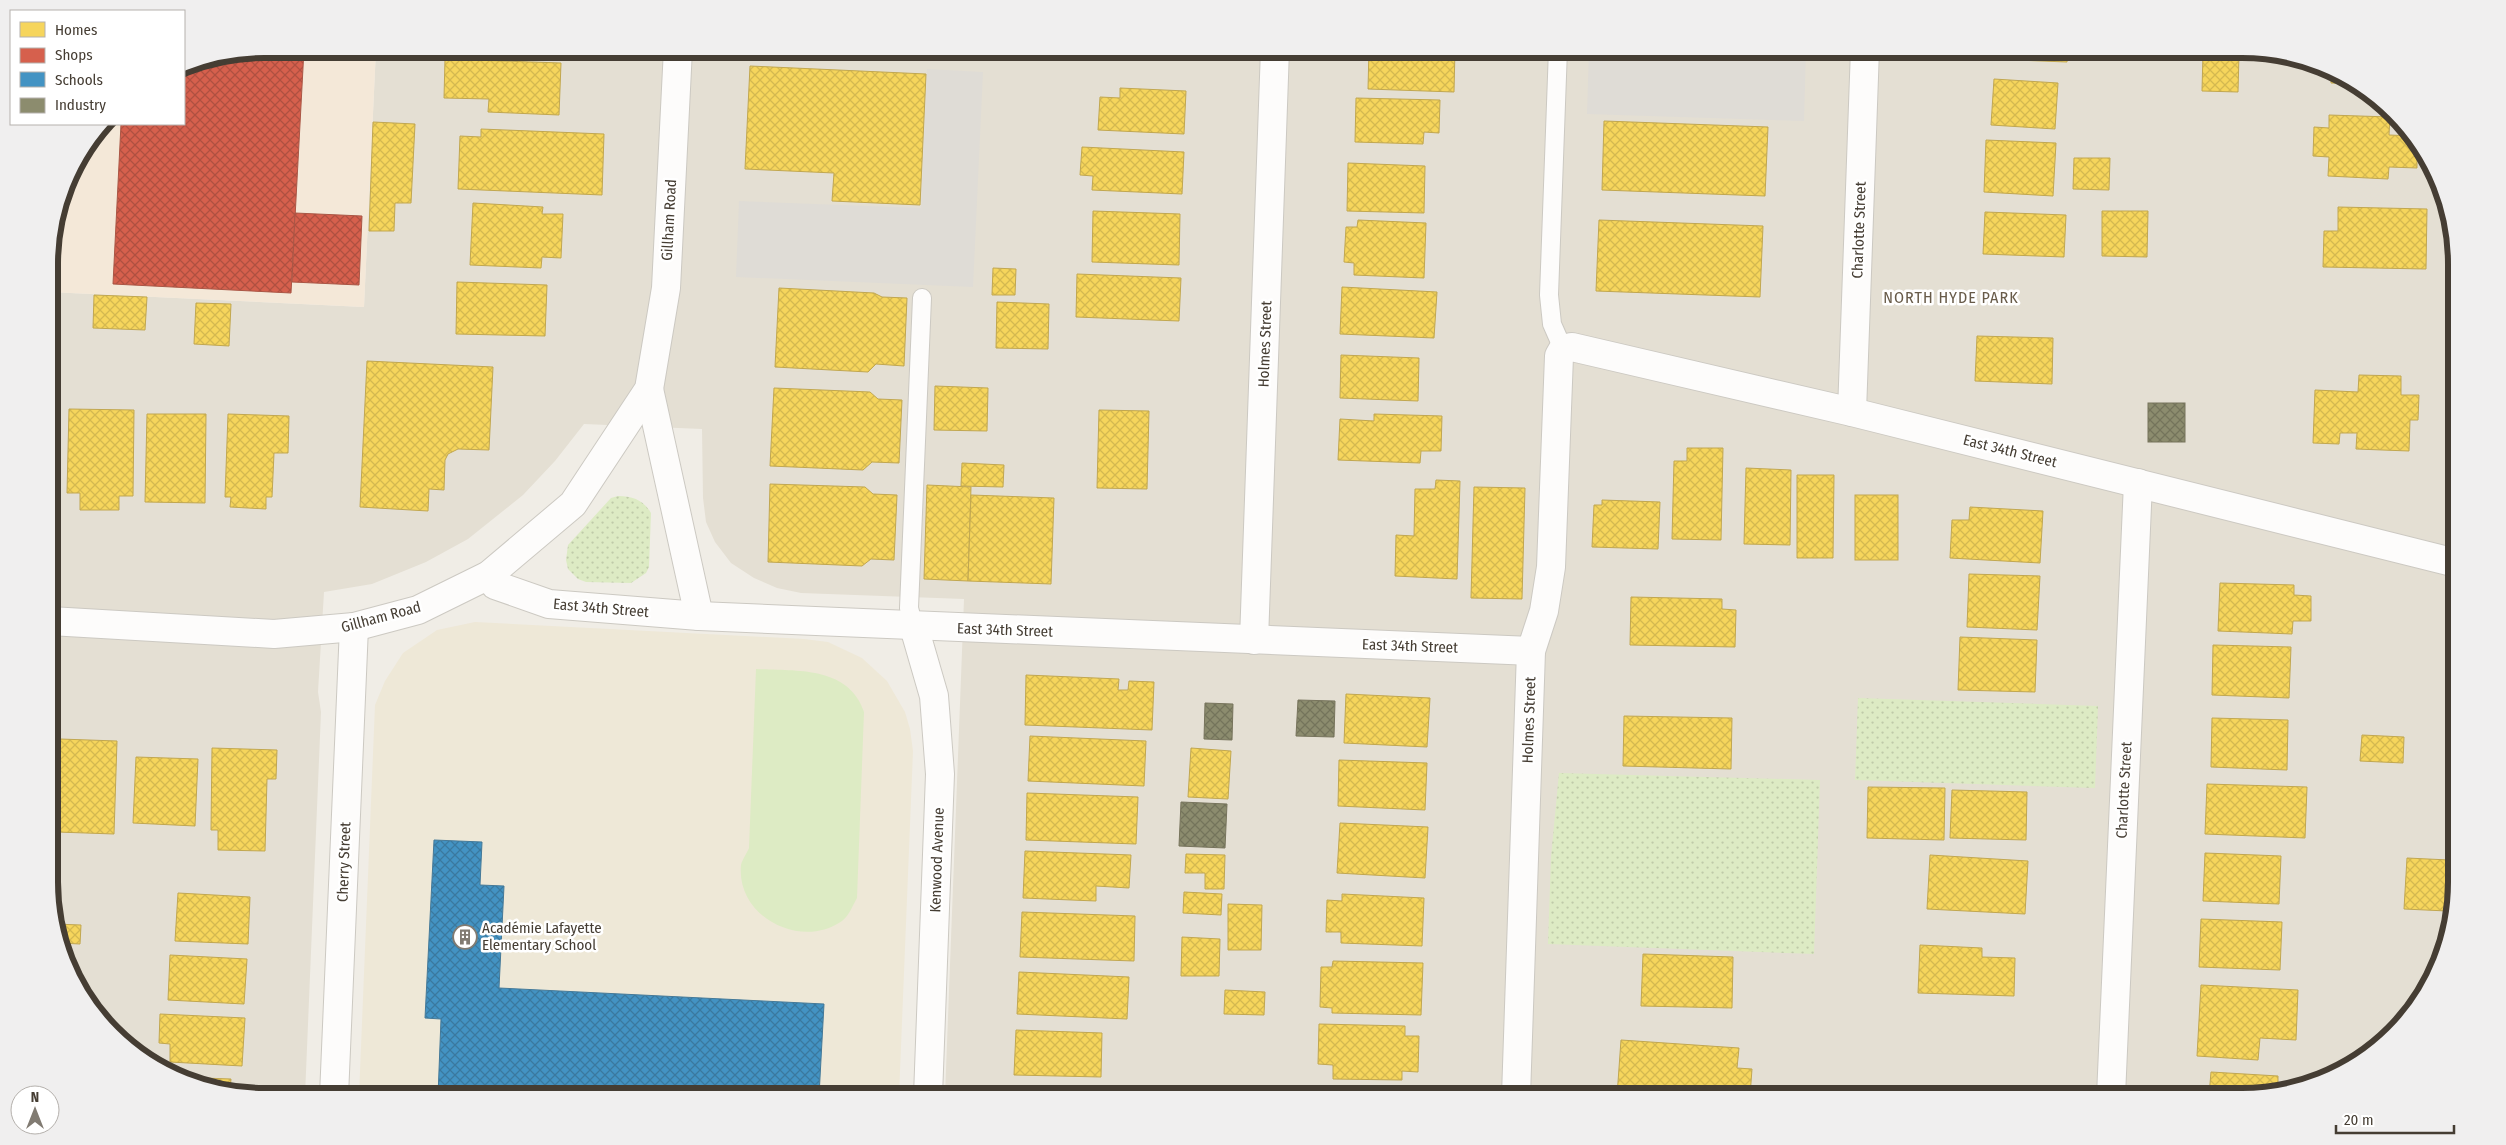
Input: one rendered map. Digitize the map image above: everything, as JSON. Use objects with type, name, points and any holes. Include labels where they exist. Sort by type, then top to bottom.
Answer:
[{"type":"street","name":"Gillham Road","points":[[678,58],[666,288],[648,389],[699,616]]},
{"type":"street","name":"Holmes Street","points":[[1254,640],[1275,58]]},
{"type":"street","name":"Charlotte Street","points":[[1852,412],[1865,58]]},
{"type":"street","name":"East 34th Street","points":[[1563,349],[1572,347],[1852,412],[2448,561]]},
{"type":"street","name":"Holmes Street","points":[[1516,1088],[1531,651],[1544,611],[1551,567],[1559,356],[1563,349]]},
{"type":"street","name":"Gillham Road","points":[[58,621],[274,634],[354,627],[418,610],[489,574],[573,504],[648,389]]},
{"type":"street","name":"Charlotte Street","points":[[2111,1088],[2138,483]]},
{"type":"street","name":"East 34th Street","points":[[489,574],[495,585],[549,604],[699,616],[914,627],[1531,651]]},
{"type":"street","name":"Cherry Street","points":[[334,1088],[354,627]]},
{"type":"street","name":"Kenwood Avenue","points":[[914,627],[934,696],[940,774],[928,1088]]},
{"type":"lane","points":[[1558,58],[1549,294],[1552,324],[1563,349]]},
{"type":"lane","points":[[914,627],[910,608],[922,298]]},
{"type":"shaded area","points":[[376,58],[2256,58],[2283,61],[2309,68],[2357,92],[2388,118],[2406,138],[2421,161],[2433,185],[2445,223],[2448,250],[2448,895],[2445,922],[2438,948],[2414,996],[2388,1027],[2368,1045],[2346,1060],[2309,1077],[2269,1086],[2242,1088],[945,1088],[964,599],[801,593],[777,588],[754,578],[731,563],[715,542],[706,522],[703,498],[702,429],[584,424],[555,461],[523,495],[468,539],[426,562],[372,584],[324,592],[318,692],[321,712],[305,1088],[237,1086],[197,1077],[149,1053],[118,1027],[100,1007],[85,984],[73,960],[61,922],[58,895],[58,292],[364,307]]},
{"type":"shaded area","points":[[376,58],[364,307],[58,292],[59,237],[68,197],[85,160],[112,125],[185,125],[185,73],[223,61],[237,59]]},
{"type":"shaded area","points":[[1589,58],[1806,58],[1804,121],[1587,114]]},
{"type":"shaded area","points":[[927,69],[983,72],[973,287],[736,277],[739,201],[921,208]]},
{"type":"shaded area","points":[[475,622],[804,639],[828,642],[862,658],[887,681],[905,712],[913,751],[899,1088],[359,1088],[375,705],[385,681],[403,653],[437,630]]},
{"type":"green space","points":[[618,496],[637,500],[645,505],[651,513],[649,567],[646,573],[631,583],[586,582],[578,579],[568,569],[566,560],[568,545],[611,498]]},
{"type":"green space","points":[[756,669],[804,671],[834,679],[846,686],[857,697],[864,712],[857,898],[842,921],[826,929],[808,932],[791,930],[774,923],[760,913],[749,900],[742,884],[741,865],[749,848]]},
{"type":"green space","points":[[1858,698],[2098,706],[2095,788],[1855,780]]},
{"type":"green space","points":[[1559,773],[1820,780],[1814,954],[1548,944],[1551,857]]},
{"type":"building: Homes","points":[[1369,58],[1455,58],[1454,92],[1368,89]]},
{"type":"building: Homes","points":[[1991,58],[2067,58],[2067,62]]},
{"type":"building: Homes","points":[[2203,58],[2239,58],[2238,92],[2202,91]]},
{"type":"building: Homes","points":[[445,59],[561,63],[559,115],[488,112],[489,99],[444,98]]},
{"type":"building: Homes","points":[[750,66],[926,74],[920,205],[832,201],[834,173],[745,169]]},
{"type":"building: Homes","points":[[2331,78],[2343,84],[2331,83]]},
{"type":"building: Homes","points":[[1994,79],[2058,83],[2055,129],[1991,125]]},
{"type":"building: Homes","points":[[1120,88],[1186,91],[1184,134],[1098,130],[1100,97],[1120,98]]},
{"type":"building: Homes","points":[[1356,98],[1440,100],[1439,133],[1424,132],[1423,144],[1355,142]]},
{"type":"building: Homes","points":[[2329,115],[2387,117],[2390,120],[2389,135],[2404,136],[2406,138],[2417,154],[2417,168],[2389,167],[2388,179],[2328,176],[2329,157],[2313,156],[2314,127],[2329,128]]},
{"type":"building: Homes","points":[[1604,121],[1768,127],[1765,196],[1602,190]]},
{"type":"building: Homes","points":[[373,122],[415,124],[411,203],[395,203],[394,231],[369,231]]},
{"type":"building: Homes","points":[[481,129],[604,134],[602,195],[458,189],[460,136],[481,137]]},
{"type":"building: Homes","points":[[1986,140],[2056,143],[2053,196],[1984,192]]},
{"type":"building: Homes","points":[[1082,147],[1184,152],[1182,194],[1092,190],[1093,176],[1080,175]]},
{"type":"building: Homes","points":[[2074,158],[2110,158],[2109,190],[2073,189]]},
{"type":"building: Homes","points":[[1348,163],[1425,166],[1424,213],[1347,211]]},
{"type":"building: Homes","points":[[473,203],[543,207],[542,214],[563,214],[561,258],[542,257],[541,268],[470,265]]},
{"type":"building: Homes","points":[[2338,207],[2427,209],[2426,269],[2323,267],[2324,231],[2338,231]]},
{"type":"building: Homes","points":[[1093,211],[1180,214],[1179,265],[1092,262]]},
{"type":"building: Homes","points":[[2102,211],[2148,211],[2147,257],[2102,256]]},
{"type":"building: Homes","points":[[1985,212],[2066,215],[2064,257],[1983,254]]},
{"type":"building: Homes","points":[[1358,220],[1426,223],[1424,278],[1354,275],[1354,263],[1344,262],[1346,227],[1357,227]]},
{"type":"building: Homes","points":[[1599,220],[1763,226],[1760,297],[1596,291]]},
{"type":"building: Homes","points":[[993,268],[1016,269],[1015,295],[992,295]]},
{"type":"building: Homes","points":[[1077,274],[1181,278],[1179,321],[1076,317]]},
{"type":"building: Homes","points":[[457,282],[547,285],[545,336],[456,334]]},
{"type":"building: Homes","points":[[1342,287],[1437,292],[1434,338],[1340,334]]},
{"type":"building: Homes","points":[[779,288],[874,293],[882,297],[907,298],[904,366],[876,364],[868,372],[775,367]]},
{"type":"building: Homes","points":[[94,295],[147,297],[145,330],[93,328]]},
{"type":"building: Homes","points":[[997,302],[1049,304],[1048,349],[996,348]]},
{"type":"building: Homes","points":[[196,303],[231,304],[229,346],[194,344]]},
{"type":"building: Homes","points":[[1977,336],[2053,338],[2052,384],[1975,381]]},
{"type":"building: Homes","points":[[1341,355],[1419,358],[1418,401],[1340,398]]},
{"type":"building: Homes","points":[[367,361],[493,367],[489,450],[458,449],[448,454],[445,460],[444,490],[429,489],[428,511],[360,507]]},
{"type":"building: Homes","points":[[2359,375],[2401,376],[2401,395],[2419,395],[2418,420],[2410,420],[2409,451],[2356,449],[2357,433],[2340,433],[2339,444],[2313,443],[2315,390],[2358,392]]},
{"type":"building: Homes","points":[[935,386],[988,388],[987,431],[934,430]]},
{"type":"building: Homes","points":[[774,388],[870,392],[878,399],[902,400],[899,463],[872,462],[863,470],[770,466]]},
{"type":"building: Homes","points":[[69,409],[134,410],[133,496],[119,496],[119,510],[80,510],[80,493],[67,493]]},
{"type":"building: Homes","points":[[1099,410],[1149,411],[1147,489],[1097,488]]},
{"type":"building: Homes","points":[[147,414],[206,414],[205,503],[145,502]]},
{"type":"building: Homes","points":[[228,414],[289,416],[288,453],[274,453],[272,497],[266,497],[266,509],[230,507],[231,497],[225,497]]},
{"type":"building: Homes","points":[[1374,414],[1442,416],[1441,451],[1421,451],[1420,463],[1338,460],[1340,419],[1374,421]]},
{"type":"building: Homes","points":[[1687,448],[1723,448],[1721,540],[1672,539],[1674,461],[1687,461]]},
{"type":"building: Homes","points":[[962,463],[1004,465],[1003,487],[961,486]]},
{"type":"building: Homes","points":[[1746,468],[1791,470],[1790,545],[1744,544]]},
{"type":"building: Homes","points":[[1797,475],[1834,475],[1833,558],[1797,558]]},
{"type":"building: Homes","points":[[1436,480],[1460,481],[1457,579],[1395,576],[1396,535],[1414,536],[1415,489],[1435,489]]},
{"type":"building: Homes","points":[[770,484],[865,487],[873,494],[897,495],[894,560],[871,559],[862,566],[768,562]]},
{"type":"building: Homes","points":[[927,485],[971,487],[968,581],[924,579]]},
{"type":"building: Homes","points":[[1474,487],[1525,488],[1522,599],[1471,598]]},
{"type":"building: Homes","points":[[971,495],[1054,498],[1051,584],[968,581]]},
{"type":"building: Homes","points":[[1855,495],[1898,495],[1898,560],[1855,560]]},
{"type":"building: Homes","points":[[1602,500],[1660,502],[1658,549],[1592,547],[1594,505],[1602,505]]},
{"type":"building: Homes","points":[[1970,507],[2043,511],[2040,563],[1950,558],[1952,520],[1969,520]]},
{"type":"building: Homes","points":[[1969,574],[2040,576],[2037,630],[1967,627]]},
{"type":"building: Homes","points":[[2220,583],[2294,585],[2294,595],[2311,596],[2311,621],[2293,621],[2292,634],[2218,631]]},
{"type":"building: Homes","points":[[1631,597],[1722,599],[1722,609],[1736,610],[1735,647],[1630,645]]},
{"type":"building: Homes","points":[[1960,637],[2037,640],[2035,692],[1958,690]]},
{"type":"building: Homes","points":[[2213,645],[2291,647],[2289,698],[2212,695]]},
{"type":"building: Homes","points":[[1026,675],[1119,679],[1118,690],[1128,690],[1129,681],[1154,682],[1152,730],[1025,725]]},
{"type":"building: Homes","points":[[1346,694],[1430,698],[1427,747],[1344,743]]},
{"type":"building: Homes","points":[[1624,716],[1732,718],[1731,769],[1623,766]]},
{"type":"building: Homes","points":[[2212,718],[2288,720],[2287,770],[2211,767]]},
{"type":"building: Homes","points":[[2362,735],[2404,737],[2403,763],[2360,761]]},
{"type":"building: Homes","points":[[1030,736],[1146,741],[1144,786],[1028,781]]},
{"type":"building: Homes","points":[[60,739],[117,741],[114,834],[58,832]]},
{"type":"building: Homes","points":[[212,748],[277,750],[276,779],[267,779],[265,851],[218,850],[218,830],[211,830]]},
{"type":"building: Homes","points":[[1191,748],[1231,751],[1228,799],[1188,797]]},
{"type":"building: Homes","points":[[136,757],[198,759],[195,826],[133,823]]},
{"type":"building: Homes","points":[[1339,760],[1427,763],[1425,810],[1338,806]]},
{"type":"building: Homes","points":[[2207,784],[2307,787],[2305,838],[2205,834]]},
{"type":"building: Homes","points":[[1868,787],[1945,788],[1944,840],[1867,838]]},
{"type":"building: Homes","points":[[1952,790],[2027,792],[2026,840],[1950,838]]},
{"type":"building: Homes","points":[[1027,793],[1138,797],[1136,844],[1026,840]]},
{"type":"building: Homes","points":[[1340,823],[1428,827],[1425,878],[1337,873]]},
{"type":"building: Homes","points":[[1025,851],[1131,855],[1129,888],[1096,886],[1096,901],[1023,898]]},
{"type":"building: Homes","points":[[2205,853],[2281,856],[2279,904],[2203,901]]},
{"type":"building: Homes","points":[[1186,854],[1225,855],[1224,889],[1205,889],[1205,873],[1185,873]]},
{"type":"building: Homes","points":[[1930,855],[2028,861],[2025,914],[1927,909]]},
{"type":"building: Homes","points":[[2407,858],[2448,860],[2447,911],[2404,909]]},
{"type":"building: Homes","points":[[1184,892],[1222,894],[1221,915],[1183,913]]},
{"type":"building: Homes","points":[[178,893],[250,897],[248,944],[175,941]]},
{"type":"building: Homes","points":[[1342,894],[1424,898],[1422,946],[1341,943],[1341,932],[1326,932],[1327,900],[1342,901]]},
{"type":"building: Homes","points":[[1228,904],[1262,905],[1261,950],[1228,950]]},
{"type":"building: Homes","points":[[1022,912],[1135,916],[1134,961],[1020,957]]},
{"type":"building: Homes","points":[[2201,919],[2282,922],[2280,970],[2199,967]]},
{"type":"building: Homes","points":[[62,924],[81,925],[80,944],[67,943]]},
{"type":"building: Homes","points":[[1182,937],[1220,939],[1219,976],[1181,976]]},
{"type":"building: Homes","points":[[1920,945],[1982,948],[1982,957],[2015,958],[2014,996],[1918,993]]},
{"type":"building: Homes","points":[[1643,954],[1733,957],[1732,1008],[1641,1006]]},
{"type":"building: Homes","points":[[170,955],[247,959],[244,1004],[168,1000]]},
{"type":"building: Homes","points":[[1333,961],[1423,963],[1421,1015],[1332,1013],[1332,1008],[1320,1007],[1321,967],[1332,967]]},
{"type":"building: Homes","points":[[1019,972],[1129,977],[1127,1019],[1017,1014]]},
{"type":"building: Homes","points":[[2201,985],[2298,990],[2296,1040],[2260,1038],[2258,1060],[2197,1056]]},
{"type":"building: Homes","points":[[1225,990],[1265,992],[1264,1015],[1224,1014]]},
{"type":"building: Homes","points":[[160,1014],[245,1018],[242,1066],[170,1062],[170,1044],[159,1043]]},
{"type":"building: Homes","points":[[1319,1024],[1405,1026],[1405,1036],[1419,1036],[1418,1072],[1402,1071],[1402,1080],[1333,1079],[1333,1065],[1318,1064]]},
{"type":"building: Homes","points":[[1016,1030],[1102,1033],[1101,1077],[1014,1075]]},
{"type":"building: Homes","points":[[1621,1040],[1739,1048],[1737,1068],[1752,1069],[1751,1088],[1618,1088]]},
{"type":"building: Homes","points":[[2211,1072],[2278,1076],[2278,1085],[2242,1088],[2210,1088]]},
{"type":"building: Homes","points":[[201,1078],[231,1079],[230,1085]]},
{"type":"building: Shops","points":[[304,58],[291,293],[113,284],[121,125],[185,125],[185,73],[197,68],[237,59]]},
{"type":"building: Shops","points":[[295,213],[362,216],[359,285],[292,282]]},
{"type":"building: Schools","name":"Académie Lafayette Elementary School","points":[[434,840],[482,842],[480,885],[504,886],[499,988],[824,1004],[819,1088],[438,1088],[441,1019],[425,1018]]},
{"type":"building: Industry","points":[[2148,403],[2185,403],[2185,442],[2148,442]]},
{"type":"building: Industry","points":[[1298,700],[1335,701],[1334,737],[1296,736]]},
{"type":"building: Industry","points":[[1205,703],[1233,704],[1232,740],[1204,739]]},
{"type":"building: Industry","points":[[1181,802],[1227,804],[1225,848],[1179,846]]},
{"type":"place","name":"Académie Lafayette Elementary School","points":[[465,937]]},
{"type":"district","name":"NORTH HYDE PARK","points":[[1951,297]]}]
